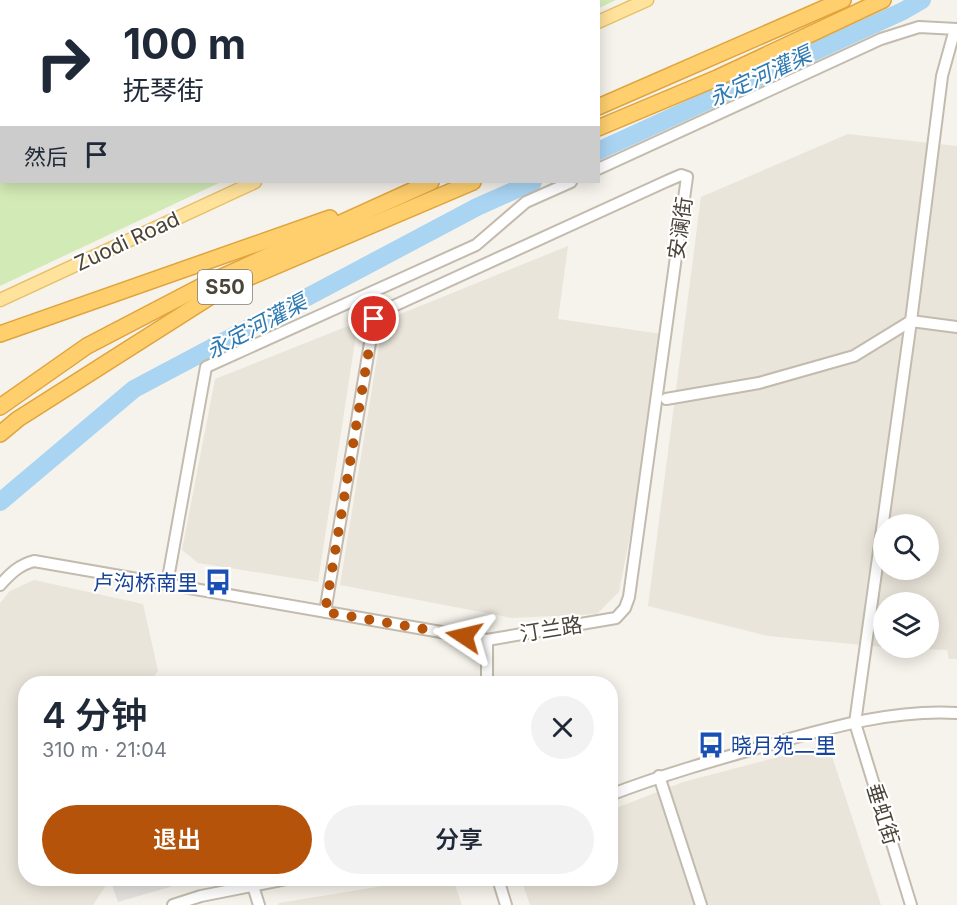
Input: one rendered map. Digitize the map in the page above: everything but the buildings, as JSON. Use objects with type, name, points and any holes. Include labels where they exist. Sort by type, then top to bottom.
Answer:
[{"type":"highway","points":[[600,106],[843,0]]},
{"type":"highway","points":[[600,127],[717,78],[883,0]]},
{"type":"highway","points":[[0,334],[427,183]]},
{"type":"highway","name":"S50","points":[[0,407],[87,346],[145,315],[204,285],[427,183]]},
{"type":"highway","name":"S50","points":[[0,434],[18,419],[224,288],[471,183]]},
{"type":"main road","points":[[600,21],[647,0]]},
{"type":"main road","name":"Zuodi Road","points":[[0,300],[253,183]]},
{"type":"street","points":[[600,168],[881,39],[919,27],[956,29],[942,76],[911,321],[855,723]]},
{"type":"street","name":"安澜街","points":[[325,612],[374,319],[387,309],[681,175],[687,177],[629,597],[625,608],[616,618]]},
{"type":"street","points":[[167,584],[206,367],[476,245],[526,202],[569,183]]},
{"type":"street","points":[[666,399],[759,383],[854,356],[911,321],[957,327]]},
{"type":"street","name":"汀兰路","points":[[0,585],[22,564],[34,561],[487,640],[616,618]]},
{"type":"street","points":[[487,640],[487,676]]},
{"type":"street","points":[[618,792],[659,776],[823,730],[903,714],[957,713]]},
{"type":"street","name":"垂虹街","points":[[855,723],[911,905]]},
{"type":"street","points":[[659,776],[701,905]]},
{"type":"street","points":[[173,905],[201,896],[253,886],[259,905]]},
{"type":"street","points":[[500,886],[506,905]]},
{"type":"shaded area","points":[[848,134],[957,146],[957,659],[949,659],[947,650],[939,650],[939,592],[873,592],[873,646],[768,636],[648,606],[701,197]]},
{"type":"shaded area","points":[[568,246],[558,319],[669,335],[619,592],[597,614],[512,618],[340,585],[383,321]]},
{"type":"shaded area","points":[[358,322],[318,582],[198,563],[182,550],[215,379]]},
{"type":"shaded area","points":[[34,580],[143,604],[158,671],[154,676],[18,676],[18,886],[105,886],[93,905],[0,905],[0,603],[10,591]]},
{"type":"shaded area","name":"晓月苑二里","points":[[828,744],[881,905],[530,905],[523,886],[618,886],[618,807],[683,782]]},
{"type":"shaded area","points":[[112,886],[173,886],[118,902]]},
{"type":"shaded area","points":[[382,886],[455,886],[462,905],[278,905]]},
{"type":"green space","points":[[600,0],[616,0],[600,8]]},
{"type":"green space","points":[[0,183],[219,183],[0,286]]},
{"type":"waterway","name":"永定河灌渠","points":[[600,150],[903,11],[922,0]]},
{"type":"waterway","name":"永定河灌渠","points":[[0,502],[134,389],[477,207],[531,183]]},
{"type":"place","name":"卢沟桥南里","points":[[218,582]]},
{"type":"place","name":"晓月苑二里","points":[[711,745]]},
{"type":"route","points":[[374,319],[325,612],[464,636]]}]
